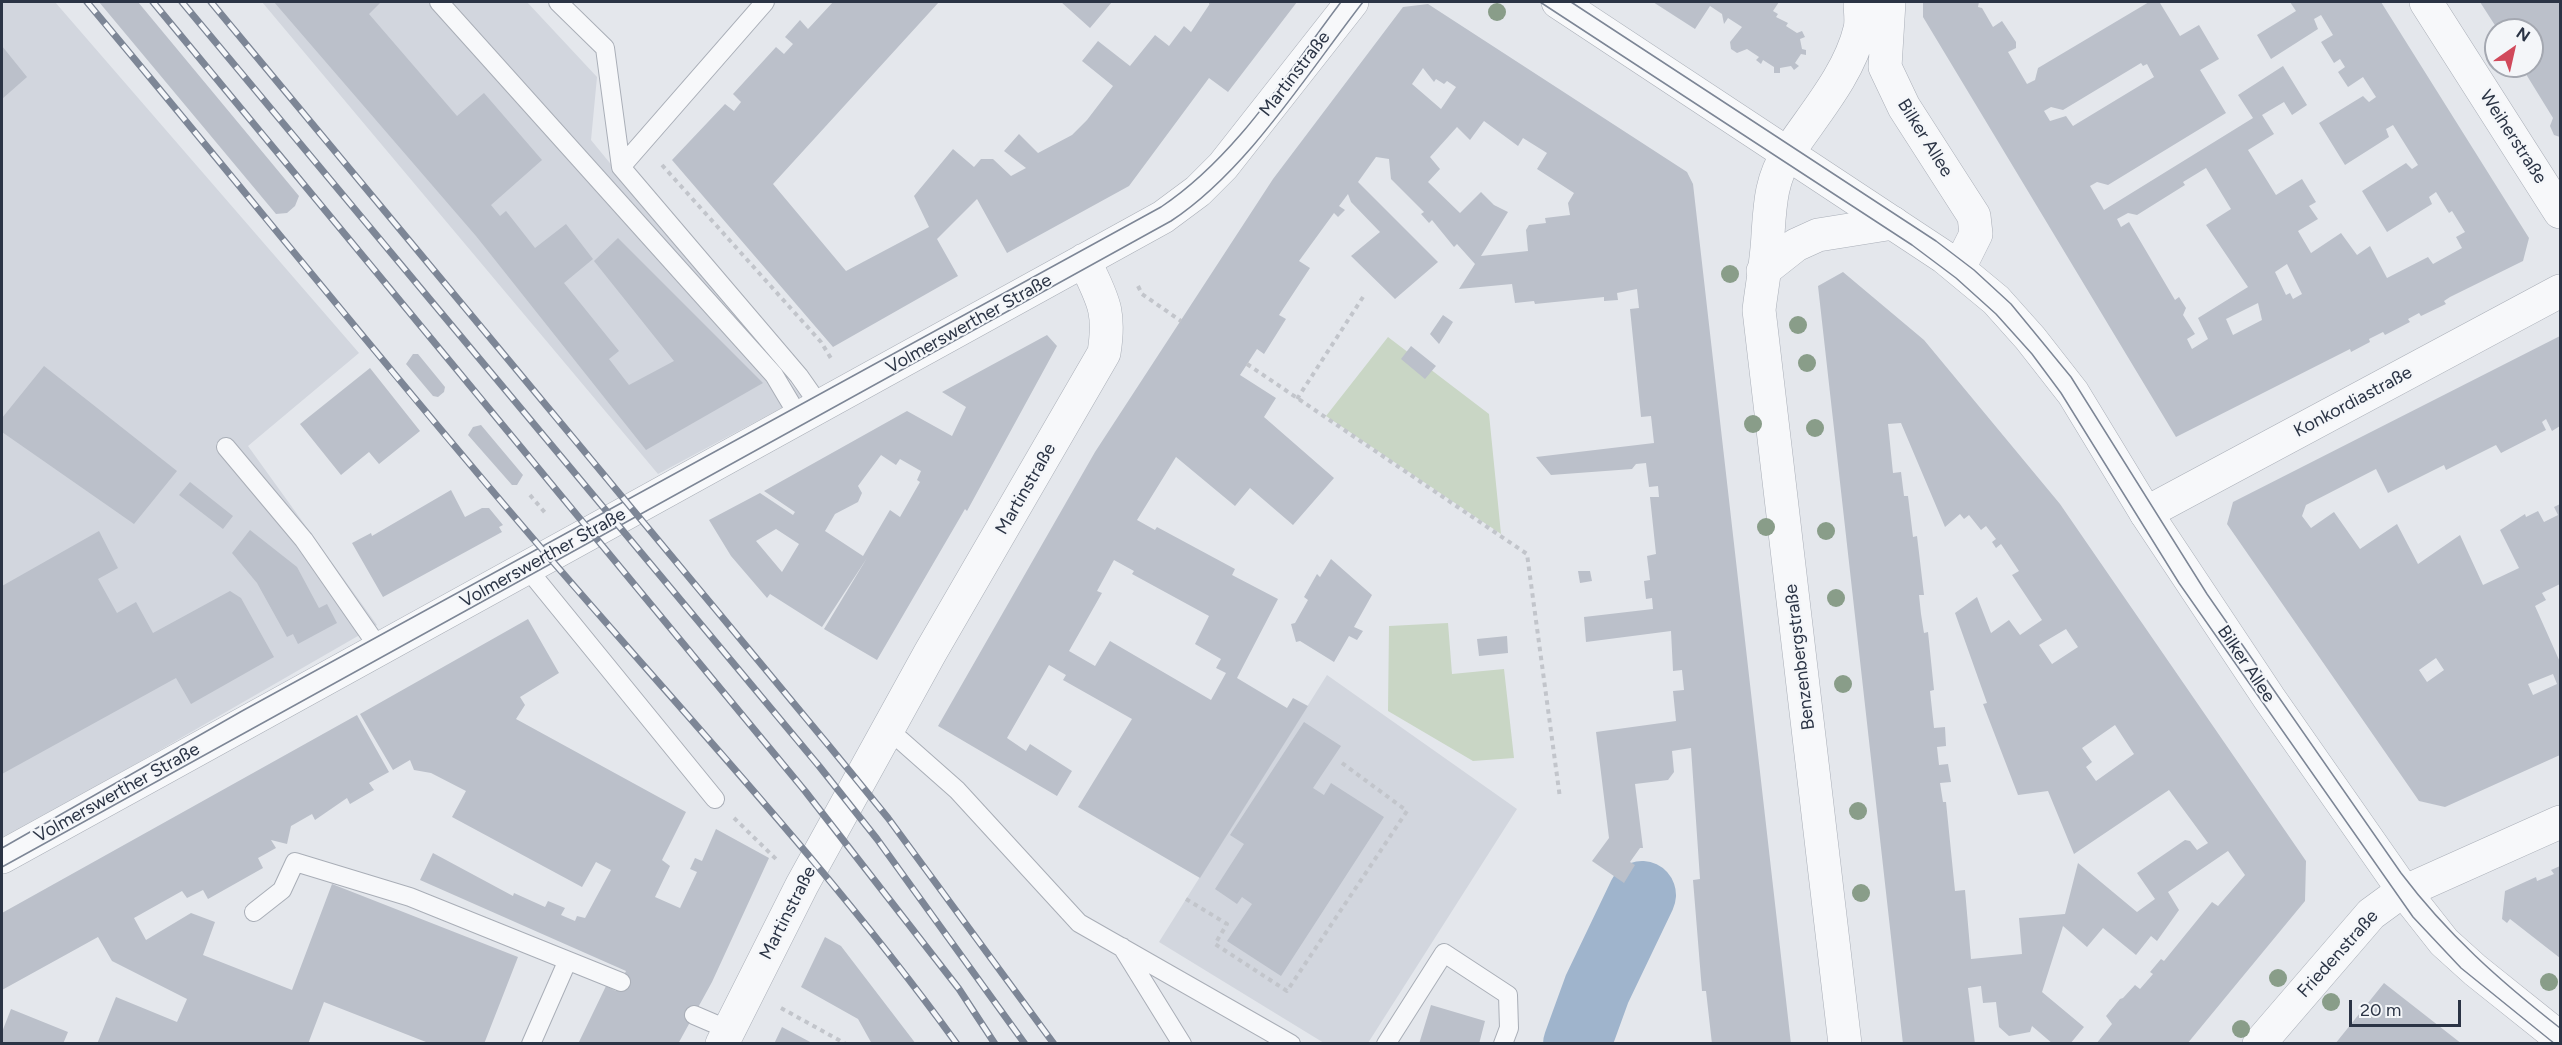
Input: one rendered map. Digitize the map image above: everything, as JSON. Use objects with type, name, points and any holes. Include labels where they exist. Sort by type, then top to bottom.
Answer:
[{"type":"street","name":"Martinstraße","points":[[725,1037],[802,885],[888,729],[1104,353],[1108,325],[1105,304],[1084,260],[1163,217],[1198,191],[1223,166],[1352,2]]},
{"type":"street","name":"Bilker Allee","points":[[1558,2],[1959,267],[1996,300],[2073,393],[2146,513],[2269,698],[2403,890],[2445,942],[2475,970],[2560,1038]]},
{"type":"street","points":[[1788,153],[1831,91],[1849,58],[1860,28],[1860,2]]},
{"type":"street","name":"Bilker Allee","points":[[1889,2],[1885,67],[1904,107],[1974,216],[1976,234],[1959,267]]},
{"type":"street","name":"Weiherstraße","points":[[2426,2],[2560,212]]},
{"type":"street","points":[[1849,58],[1885,67]]},
{"type":"street","name":"Benzenbergstraße","points":[[1788,153],[1777,170],[1769,202],[1759,310],[1845,1044]]},
{"type":"street","points":[[1763,271],[1796,245],[1818,235],[1893,223]]},
{"type":"street","name":"Volmerswerther Straße","points":[[2,857],[1084,260]]},
{"type":"street","name":"Konkordiastraße","points":[[2146,513],[2560,291]]},
{"type":"street","name":"Friedenstraße","points":[[2259,1044],[2371,914],[2403,890],[2440,877],[2560,822]]},
{"type":"lane","points":[[439,2],[774,375],[809,411]]},
{"type":"lane","points":[[558,2],[605,48],[621,167],[799,376],[809,411]]},
{"type":"lane","points":[[621,167],[765,2]]},
{"type":"lane","points":[[226,447],[304,540],[379,648]]},
{"type":"lane","points":[[526,567],[715,799]]},
{"type":"lane","points":[[888,729],[957,790],[1079,923],[1291,1044]]},
{"type":"lane","points":[[254,912],[282,890],[295,862],[410,897],[621,982]]},
{"type":"lane","points":[[1121,945],[1182,1044]]},
{"type":"lane","points":[[1386,1044],[1444,953],[1508,995],[1509,1028],[1503,1044]]},
{"type":"lane","points":[[531,1044],[567,962]]},
{"type":"lane","points":[[694,1015],[725,1037]]},
{"type":"path","points":[[656,158],[820,342],[849,390]]},
{"type":"path","points":[[1117,242],[1142,294],[1181,321]]},
{"type":"path","points":[[1297,399],[1363,297]]},
{"type":"path","points":[[1247,364],[1527,554],[1560,798]]},
{"type":"path","points":[[530,495],[547,515]]},
{"type":"path","points":[[1186,899],[1227,924],[1215,944],[1287,991],[1407,811],[1342,763]]},
{"type":"path","points":[[715,799],[802,885]]},
{"type":"path","points":[[749,990],[846,1044]]},
{"type":"shaded area","points":[[2,2],[55,2],[359,353],[248,446],[377,625],[2,841]]},
{"type":"shaded area","points":[[262,2],[527,2],[597,77],[591,140],[802,397],[658,474]]},
{"type":"shaded area","points":[[1327,675],[1517,809],[1368,1043],[1324,1043],[1159,942]]},
{"type":"green space","points":[[1388,337],[1489,414],[1501,534],[1326,416]]},
{"type":"green space","points":[[1448,623],[1452,674],[1504,669],[1514,758],[1473,761],[1388,711],[1389,626]]},
{"type":"building","points":[[99,2],[138,2],[299,196],[295,206],[287,213],[276,214]]},
{"type":"building","points":[[274,2],[381,2],[369,14],[457,116],[484,93],[542,160],[491,205],[500,216],[506,211],[535,248],[566,224],[593,259],[564,283],[619,351],[609,359],[629,385],[674,361],[594,261],[618,238],[763,383],[646,450],[476,236]]},
{"type":"building","points":[[833,2],[939,2],[773,184],[846,271],[929,227],[914,196],[953,149],[974,167],[981,159],[993,159],[1011,176],[1026,168],[1004,151],[1019,134],[1038,153],[1072,135],[1087,120],[1113,86],[1082,61],[1098,41],[1130,66],[1155,35],[1169,46],[1184,26],[1191,32],[1211,2],[1297,2],[1228,92],[1209,78],[1129,186],[1007,253],[977,199],[937,239],[958,276],[833,347],[672,160],[725,104],[734,111],[741,102],[733,94],[776,47],[784,54],[793,44],[785,37],[800,20],[808,29]]},
{"type":"building","points":[[1061,2],[1112,2],[1090,28]]},
{"type":"building","points":[[1653,2],[1779,2],[1773,11],[1778,14],[1776,17],[1788,23],[1786,26],[1797,33],[1802,31],[1805,37],[1800,39],[1806,55],[1801,54],[1795,63],[1799,66],[1794,70],[1791,66],[1780,68],[1780,73],[1774,73],[1774,67],[1763,60],[1761,64],[1756,60],[1759,57],[1747,49],[1737,53],[1731,49],[1730,42],[1742,27],[1728,18],[1724,24],[1722,14],[1710,6],[1695,29]]},
{"type":"building","points":[[1923,2],[1979,2],[1978,7],[1982,8],[1993,27],[2002,21],[2016,42],[2016,48],[2008,52],[2027,84],[2035,80],[2038,68],[2149,2],[2162,2],[2160,3],[2180,36],[2199,25],[2219,59],[2200,70],[2226,113],[2108,185],[2097,182],[2090,186],[2104,210],[2253,118],[2238,95],[2283,66],[2307,105],[2292,115],[2284,102],[2262,115],[2274,134],[2248,150],[2276,195],[2302,179],[2316,202],[2309,206],[2318,219],[2298,231],[2311,253],[2341,233],[2357,255],[2370,246],[2387,278],[2428,257],[2433,264],[2462,248],[2456,237],[2465,232],[2452,211],[2449,213],[2436,192],[2429,197],[2432,204],[2387,232],[2362,191],[2406,163],[2412,169],[2418,165],[2393,125],[2386,129],[2389,137],[2345,165],[2319,123],[2363,96],[2369,102],[2376,97],[2363,77],[2348,87],[2338,72],[2345,67],[2340,59],[2334,63],[2321,42],[2333,35],[2321,15],[2314,19],[2318,29],[2271,59],[2257,35],[2296,11],[2290,2],[2381,2],[2529,238],[2523,261],[2450,297],[2444,301],[2446,304],[2421,316],[2419,313],[2408,319],[2410,322],[2385,335],[2383,332],[2351,352],[2350,349],[2176,437],[1923,17]],"holes":[[[2141,63],[2143,66],[2147,64],[2154,77],[2073,126],[2066,116],[2050,121],[2044,111],[2051,107],[2063,110]],[[2206,168],[2231,209],[2206,225],[2248,287],[2198,318],[2208,339],[2192,349],[2187,339],[2195,334],[2183,315],[2186,308],[2179,297],[2175,300],[2129,222],[2121,227],[2117,219],[2128,213],[2137,215],[2185,185],[2183,182]],[[2287,264],[2302,294],[2293,299],[2290,293],[2286,295],[2275,272]],[[2258,303],[2262,320],[2233,335],[2226,319]]]},
{"type":"building","points":[[2480,2],[2560,2],[2560,137],[2554,135],[2550,126],[2553,118],[2528,78],[2544,78],[2544,18],[2490,18]]},
{"type":"building","points":[[1428,4],[1687,172],[1693,184],[1791,1044],[1712,1044],[1706,991],[1702,991],[1693,880],[1700,879],[1691,748],[1672,751],[1674,772],[1668,780],[1635,784],[1643,848],[1640,848],[1630,862],[1635,865],[1624,883],[1592,861],[1609,838],[1596,732],[1676,721],[1673,691],[1684,690],[1682,670],[1673,671],[1671,631],[1586,642],[1584,617],[1653,609],[1652,598],[1646,599],[1644,581],[1650,580],[1647,556],[1656,554],[1650,497],[1659,497],[1658,486],[1649,487],[1646,463],[1636,464],[1632,469],[1551,475],[1536,457],[1654,443],[1651,416],[1641,417],[1630,309],[1639,308],[1637,289],[1617,293],[1618,300],[1604,301],[1604,297],[1535,304],[1534,301],[1515,303],[1512,284],[1459,289],[1475,264],[1457,244],[1454,247],[1432,220],[1429,223],[1421,214],[1424,212],[1391,179],[1389,159],[1376,157],[1358,182],[1438,262],[1395,299],[1351,256],[1380,232],[1351,202],[1348,194],[1339,206],[1345,210],[1338,217],[1334,213],[1299,261],[1310,268],[1279,315],[1286,319],[1264,354],[1257,349],[1240,375],[1276,398],[1264,417],[1334,478],[1293,525],[1250,488],[1235,506],[1176,457],[1137,520],[1155,530],[1157,527],[1235,569],[1232,575],[1278,599],[1237,678],[1287,708],[1293,698],[1308,706],[1200,878],[1078,807],[1132,719],[1063,680],[1066,675],[1049,665],[1007,738],[1026,751],[1030,744],[1072,771],[1057,796],[938,726],[1095,452],[1273,179],[1403,7]],"holes":[[[1423,68],[1434,82],[1436,79],[1444,84],[1447,81],[1456,87],[1441,109],[1412,84]],[[1484,121],[1518,146],[1523,138],[1547,153],[1537,169],[1574,193],[1568,203],[1570,215],[1545,218],[1546,223],[1529,225],[1526,230],[1528,251],[1481,256],[1508,212],[1494,205],[1481,192],[1460,213],[1428,182],[1440,169],[1430,157],[1457,127],[1470,140]],[[1114,560],[1134,571],[1132,574],[1209,616],[1195,644],[1221,659],[1216,668],[1226,673],[1211,700],[1110,641],[1095,666],[1069,651],[1102,593],[1097,591]]]},
{"type":"building","points":[[2,46],[27,77],[2,99]]},
{"type":"building","points":[[1843,272],[1924,340],[2060,504],[2306,861],[2305,901],[2187,1044],[2096,1044],[2112,1024],[2106,1016],[2120,999],[2135,985],[2140,989],[2153,974],[2150,972],[2161,959],[2164,961],[2212,902],[2218,906],[2245,875],[2228,851],[2168,892],[2179,910],[2157,941],[2151,936],[2136,955],[2103,928],[2087,947],[2063,926],[2042,992],[2084,1027],[2070,1044],[2053,1044],[2032,1026],[2030,1032],[2009,1036],[1999,1027],[1996,1002],[1983,1003],[1981,986],[1968,988],[1975,1044],[1903,1044],[1818,286]],"holes":[[[1901,423],[1945,527],[1960,514],[1964,519],[1969,515],[1981,530],[1986,526],[1996,539],[1992,542],[1996,548],[2001,544],[2019,571],[2012,575],[2042,620],[2020,635],[2009,620],[1991,633],[1977,597],[1955,613],[1987,703],[1983,704],[2018,795],[2048,791],[2074,854],[2169,790],[2208,843],[2197,850],[2190,841],[2185,840],[2137,873],[2155,899],[2137,912],[2078,863],[2065,914],[2019,918],[2022,954],[1971,959],[1965,890],[1955,891],[1946,802],[1943,802],[1940,783],[1951,782],[1948,764],[1939,765],[1937,747],[1946,746],[1945,727],[1934,728],[1930,691],[1934,690],[1928,632],[1924,633],[1921,614],[1919,595],[1924,595],[1917,536],[1913,537],[1908,496],[1904,496],[1901,472],[1893,473],[1888,424]],[[2066,629],[2078,647],[2052,664],[2039,645]],[[2115,725],[2134,754],[2096,781],[2086,767],[2092,762],[2082,748]]]},
{"type":"building","points":[[1443,315],[1453,322],[1439,344],[1430,334]]},
{"type":"building","points":[[1047,335],[1057,346],[967,511],[965,509],[877,660],[824,629],[867,558],[822,627],[770,594],[767,598],[731,556],[709,520],[760,493],[793,515],[795,512],[764,491],[907,411],[952,436],[966,407],[942,392]],"holes":[[[881,455],[896,465],[900,459],[921,471],[917,480],[920,482],[900,517],[890,510],[863,556],[825,531],[835,514],[858,502],[862,493],[858,486]],[[776,529],[799,544],[782,572],[756,541]]]},
{"type":"building","points":[[2560,336],[2560,426],[2552,431],[2546,419],[2542,422],[2546,430],[2501,453],[2496,445],[2446,470],[2444,465],[2388,493],[2376,469],[2306,505],[2302,516],[2311,528],[2334,512],[2360,549],[2397,524],[2418,564],[2460,535],[2483,585],[2519,568],[2500,530],[2525,514],[2526,517],[2538,511],[2544,522],[2558,515],[2554,507],[2560,504],[2560,584],[2542,593],[2546,600],[2535,606],[2560,662],[2560,755],[2445,807],[2419,801],[2227,524],[2233,502]],"holes":[[[2436,658],[2444,670],[2427,682],[2419,670]],[[2553,674],[2557,684],[2533,695],[2528,684]]]},
{"type":"building","points":[[1411,346],[1436,366],[1425,379],[1401,359]]},
{"type":"building","points":[[413,354],[418,354],[445,387],[444,392],[438,397],[433,396],[406,364]]},
{"type":"building","points":[[44,366],[177,471],[134,524],[2,432],[2,418]]},
{"type":"building","points":[[370,368],[420,431],[379,464],[369,452],[341,475],[300,424]]},
{"type":"building","points":[[481,425],[523,475],[517,485],[512,485],[468,435],[473,427]]},
{"type":"building","points":[[190,482],[233,516],[223,529],[179,495]]},
{"type":"building","points":[[451,490],[465,517],[482,508],[489,508],[503,525],[499,527],[502,532],[383,597],[352,543],[371,533],[372,536]]},
{"type":"building","points":[[250,530],[297,567],[319,608],[327,604],[337,623],[298,644],[293,634],[287,637],[257,583],[232,553]]},
{"type":"building","points":[[99,531],[118,568],[98,579],[117,613],[136,602],[153,633],[230,591],[241,598],[274,657],[191,704],[176,678],[2,774],[2,586]]},
{"type":"building","points":[[1331,559],[1372,595],[1354,627],[1363,631],[1357,640],[1349,636],[1334,662],[1300,641],[1296,642],[1291,624],[1295,623],[1308,600],[1304,597],[1317,574],[1320,577]]},
{"type":"building","points":[[1578,571],[1590,571],[1592,581],[1580,583]]},
{"type":"building","points":[[528,619],[559,673],[520,697],[525,705],[516,719],[686,812],[662,860],[670,866],[655,897],[680,908],[697,872],[690,869],[695,858],[702,861],[716,829],[769,858],[712,982],[678,1044],[578,1044],[606,986],[616,991],[626,971],[420,880],[433,853],[513,896],[514,893],[545,907],[548,901],[565,908],[561,915],[575,921],[577,916],[585,918],[611,870],[596,862],[582,887],[452,817],[466,791],[431,773],[414,770],[410,760],[393,770],[360,714]]},
{"type":"building","points":[[1507,636],[1508,653],[1479,656],[1477,639]]},
{"type":"building","points":[[357,715],[389,772],[369,783],[374,790],[350,804],[347,798],[315,820],[312,814],[291,826],[287,844],[271,840],[276,848],[258,858],[263,868],[208,899],[203,890],[187,898],[182,891],[134,918],[146,940],[191,913],[215,922],[203,955],[292,990],[332,884],[518,957],[484,1044],[431,1044],[324,1002],[308,1044],[97,1044],[116,997],[177,1022],[187,999],[112,961],[98,937],[2,990],[2,913]]},
{"type":"building","points":[[1304,722],[1341,746],[1313,788],[1324,795],[1331,783],[1384,817],[1281,976],[1227,941],[1252,904],[1242,897],[1237,904],[1215,889],[1244,844],[1230,835]]},
{"type":"building","points":[[2560,866],[2560,958],[2510,919],[2507,923],[2502,919],[2505,891],[2536,877],[2537,881],[2554,874],[2551,870]]},
{"type":"building","points":[[825,937],[841,946],[916,1044],[872,1044],[858,1019],[801,987]]},
{"type":"building","points":[[2384,983],[2462,1044],[2335,1044]]},
{"type":"building","points":[[1431,1005],[1485,1021],[1479,1044],[1419,1044]]},
{"type":"building","points":[[11,1009],[68,1032],[63,1044],[2,1044],[2,1032]]},
{"type":"building","points":[[782,1027],[814,1044],[774,1044]]},
{"type":"waterway","points":[[1577,1044],[1597,989],[1642,895]]},
{"type":"tram line","points":[[2,848],[242,711],[1161,207],[1214,163],[1237,138],[1280,85],[1341,2]]},
{"type":"tram line","points":[[2,867],[1171,221],[1199,200],[1250,149],[1298,90],[1363,2]]},
{"type":"tram line","points":[[1540,2],[1912,245],[1956,278],[1996,314],[2032,354],[2061,393],[2179,583],[2413,917],[2461,968],[2555,1044]]},
{"type":"tram line","points":[[1571,2],[1936,241],[1974,270],[2011,304],[2071,377],[2207,594],[2401,873],[2475,956],[2560,1028]]},
{"type":"railway","points":[[87,2],[463,457],[798,843],[853,909],[957,1044]]},
{"type":"railway","points":[[153,2],[805,791],[959,989],[995,1044]]},
{"type":"railway","points":[[182,2],[819,766],[877,839],[1025,1044]]},
{"type":"railway","points":[[211,2],[888,818],[1054,1044]]}]
